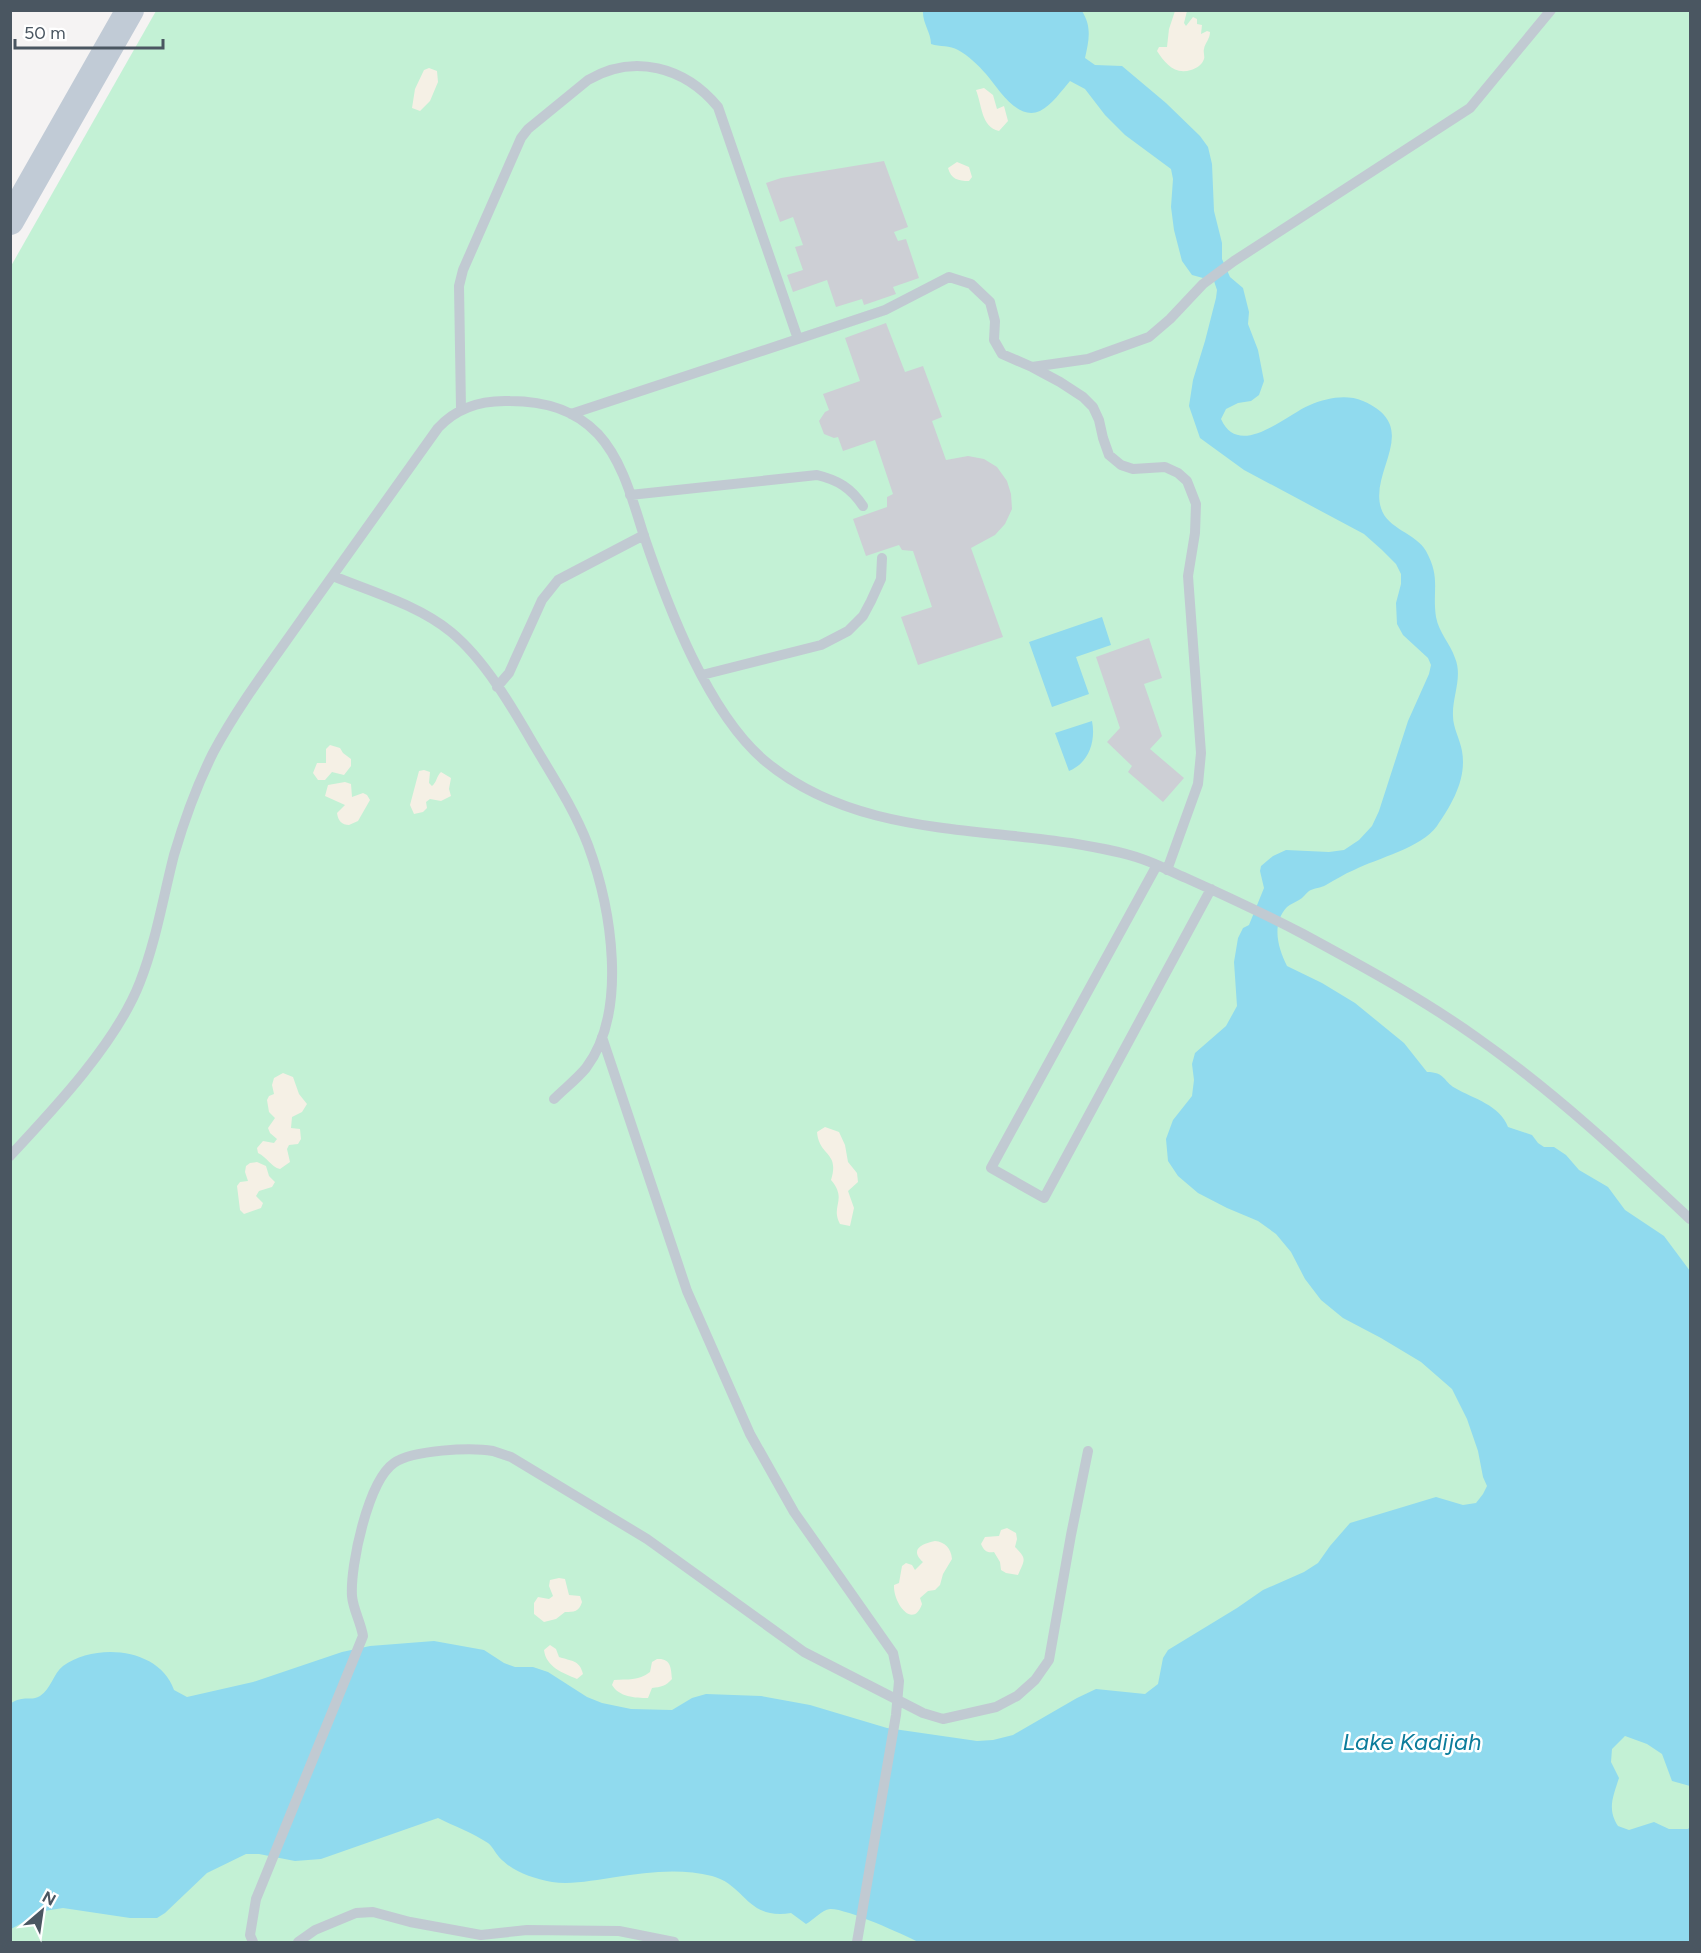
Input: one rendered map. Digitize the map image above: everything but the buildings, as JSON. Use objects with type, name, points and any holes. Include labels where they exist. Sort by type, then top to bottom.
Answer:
[{"type":"main road","points":[[11,220],[130,10]]},
{"type":"lane","points":[[1032,367],[1088,359],[1149,337],[1170,319],[1203,284],[1234,261],[1470,108],[1551,10]]},
{"type":"lane","points":[[461,409],[459,286],[463,270],[515,149],[528,129],[588,80],[613,69],[636,66],[664,69],[676,74],[710,98],[718,107],[798,339]]},
{"type":"lane","points":[[572,414],[885,310],[949,277],[971,284],[990,302],[995,321],[994,340],[1002,354],[1060,382],[1083,397],[1093,407],[1109,455],[1121,465],[1133,470],[1165,467],[1178,473],[1187,481],[1196,504],[1195,533],[1188,576],[1202,753],[1198,784],[1162,868],[991,1168],[1044,1198],[1211,889]]},
{"type":"lane","points":[[10,1156],[54,1108],[99,1052],[123,1017],[139,985],[151,953],[174,854],[189,809],[213,754],[253,687],[448,417],[461,409],[481,403],[514,401],[548,404],[572,414],[602,439],[615,459],[679,625],[702,675],[723,714],[739,736],[779,773],[835,803],[908,824],[1092,846],[1143,859],[1248,906],[1393,983],[1473,1035],[1527,1074],[1587,1124],[1690,1220]]},
{"type":"lane","points":[[630,495],[817,475],[849,488],[863,506]]},
{"type":"lane","points":[[497,687],[508,673],[542,600],[558,580],[644,535]]},
{"type":"lane","points":[[702,675],[821,645],[848,632],[863,616],[871,601],[881,579],[882,558]]},
{"type":"lane","points":[[333,576],[393,600],[432,619],[468,647],[526,730],[565,796],[588,844],[609,929],[613,975],[612,998],[602,1037],[586,1067],[554,1100]]},
{"type":"lane","points":[[602,1037],[687,1291],[750,1434],[794,1512],[893,1653],[899,1681],[896,1715],[857,1942]]},
{"type":"lane","points":[[253,1942],[250,1935],[256,1899],[363,1636],[352,1599],[356,1546],[378,1485],[393,1463],[418,1452],[492,1451],[511,1457],[647,1539],[804,1652],[923,1713],[943,1719],[996,1707],[1017,1696],[1035,1680],[1049,1660],[1089,1451]]},
{"type":"lane","points":[[298,1942],[315,1930],[345,1917],[356,1913],[373,1912],[410,1922],[481,1935],[528,1930],[619,1931],[674,1942]]},
{"type":"green space","points":[[156,11],[1690,11],[1690,1942],[11,1942],[11,266]]},
{"type":"sand","points":[[1175,11],[1187,11],[1184,23],[1186,26],[1193,17],[1197,19],[1197,24],[1202,25],[1201,34],[1210,32],[1204,49],[1203,61],[1191,70],[1175,69],[1167,64],[1157,51],[1159,47],[1167,47],[1169,29]]},
{"type":"sand","points":[[429,68],[437,71],[438,82],[430,101],[420,111],[412,108],[415,89],[424,70]]},
{"type":"sand","points":[[984,88],[993,95],[997,109],[1004,106],[1008,121],[999,131],[989,125],[983,115],[976,90]]},
{"type":"sand","points":[[957,162],[969,167],[972,177],[969,181],[958,180],[951,175],[948,168]]},
{"type":"sand","points":[[330,745],[340,748],[351,759],[351,766],[344,775],[332,772],[325,780],[318,780],[313,773],[317,763],[326,763],[326,749]]},
{"type":"sand","points":[[419,771],[430,772],[429,783],[432,786],[441,772],[451,778],[449,789],[451,796],[441,801],[430,799],[426,802],[427,808],[423,812],[414,814],[410,805]]},
{"type":"sand","points":[[345,782],[351,784],[352,797],[363,793],[370,800],[358,821],[349,825],[339,820],[337,813],[345,805],[325,796],[328,785]]},
{"type":"sand","points":[[283,1073],[293,1077],[299,1094],[307,1104],[302,1112],[292,1117],[291,1128],[300,1129],[301,1139],[298,1144],[289,1145],[287,1149],[290,1162],[280,1169],[258,1153],[257,1148],[263,1141],[274,1143],[277,1139],[268,1128],[275,1118],[269,1112],[267,1100],[274,1094],[272,1085],[274,1078]]},
{"type":"sand","points":[[825,1127],[839,1132],[845,1145],[848,1162],[857,1173],[858,1182],[848,1191],[854,1208],[850,1226],[840,1224],[837,1218],[839,1198],[831,1180],[833,1164],[821,1146],[817,1132]]},
{"type":"sand","points":[[257,1162],[266,1166],[269,1176],[275,1182],[272,1187],[259,1191],[256,1196],[263,1203],[261,1208],[244,1214],[240,1210],[237,1186],[240,1182],[248,1181],[246,1166]]},
{"type":"sand","points":[[1007,1528],[1016,1533],[1015,1547],[1023,1557],[1018,1575],[1001,1570],[1000,1562],[994,1552],[986,1551],[981,1544],[985,1537],[999,1536],[1001,1530]]},
{"type":"sand","points":[[935,1541],[947,1546],[952,1559],[943,1574],[940,1585],[920,1598],[922,1604],[918,1611],[914,1615],[909,1614],[900,1606],[894,1585],[899,1583],[902,1566],[906,1563],[912,1565],[915,1570],[923,1562],[917,1550]]},
{"type":"sand","points":[[565,1579],[569,1595],[580,1596],[582,1602],[576,1611],[565,1612],[556,1619],[544,1622],[534,1614],[534,1603],[538,1597],[549,1599],[553,1596],[549,1586],[550,1580]]},
{"type":"sand","points":[[550,1645],[556,1649],[559,1657],[571,1660],[580,1666],[583,1674],[577,1679],[552,1665],[545,1656],[544,1650]]},
{"type":"sand","points":[[657,1659],[668,1662],[672,1679],[663,1686],[652,1688],[648,1698],[623,1694],[612,1685],[614,1680],[633,1679],[646,1675],[650,1672],[652,1662]]},
{"type":"water","name":"Lake Kadijah","points":[[923,10],[1082,11],[1088,28],[1085,58],[1095,65],[1122,66],[1166,103],[1200,136],[1208,147],[1212,164],[1214,211],[1222,243],[1222,259],[1230,277],[1243,288],[1249,312],[1248,324],[1258,350],[1264,381],[1259,395],[1251,401],[1238,403],[1226,409],[1221,419],[1229,431],[1239,435],[1251,435],[1264,431],[1310,405],[1343,397],[1363,401],[1381,412],[1389,423],[1392,436],[1379,494],[1381,508],[1389,521],[1416,540],[1431,560],[1435,577],[1436,617],[1453,653],[1458,672],[1453,716],[1462,751],[1460,781],[1448,809],[1430,834],[1398,852],[1311,890],[1287,907],[1279,921],[1279,944],[1287,966],[1355,1003],[1404,1043],[1427,1072],[1441,1075],[1455,1088],[1486,1103],[1499,1113],[1508,1127],[1532,1135],[1544,1147],[1554,1147],[1566,1155],[1579,1170],[1608,1187],[1625,1210],[1664,1236],[1690,1271],[1690,1786],[1672,1781],[1662,1754],[1647,1744],[1625,1736],[1612,1749],[1611,1762],[1619,1778],[1612,1808],[1618,1826],[1629,1830],[1654,1822],[1669,1829],[1688,1829],[1690,1827],[1690,1942],[918,1942],[874,1922],[837,1910],[827,1910],[806,1924],[791,1913],[776,1914],[764,1911],[755,1907],[723,1880],[700,1874],[676,1871],[652,1872],[567,1883],[537,1879],[510,1867],[482,1839],[438,1818],[321,1859],[295,1861],[259,1854],[246,1854],[207,1873],[157,1918],[130,1918],[63,1908],[44,1911],[11,1929],[10,1704],[19,1699],[40,1696],[63,1666],[77,1658],[109,1652],[126,1653],[141,1658],[155,1665],[167,1676],[174,1690],[187,1697],[253,1682],[342,1652],[370,1646],[434,1641],[484,1650],[515,1667],[533,1667],[548,1672],[587,1697],[602,1703],[631,1709],[672,1710],[692,1698],[706,1694],[761,1696],[810,1705],[887,1728],[977,1741],[993,1740],[1013,1735],[1096,1689],[1145,1694],[1158,1684],[1163,1658],[1168,1650],[1263,1590],[1304,1572],[1318,1563],[1350,1523],[1436,1497],[1463,1505],[1476,1503],[1487,1486],[1467,1419],[1452,1389],[1421,1362],[1343,1318],[1321,1300],[1305,1279],[1291,1252],[1276,1234],[1258,1221],[1198,1193],[1178,1176],[1168,1161],[1166,1139],[1173,1120],[1192,1096],[1194,1080],[1192,1064],[1195,1053],[1226,1026],[1237,1006],[1234,962],[1238,938],[1243,928],[1249,925],[1264,888],[1261,866],[1273,856],[1286,850],[1329,852],[1344,850],[1359,840],[1372,826],[1379,811],[1408,721],[1431,665],[1428,658],[1403,635],[1397,624],[1396,603],[1401,574],[1396,564],[1364,534],[1244,470],[1200,438],[1189,406],[1193,380],[1217,290],[1214,281],[1192,275],[1182,261],[1171,207],[1173,179],[1171,169],[1125,135],[1105,115],[1085,89],[1070,81],[1053,101],[1040,111],[1024,112],[1016,108],[966,55],[952,47],[931,44]]},
{"type":"water","points":[[1102,617],[1111,645],[1076,657],[1089,694],[1052,707],[1029,642]]},
{"type":"water","points":[[1092,721],[1093,736],[1090,750],[1082,763],[1069,771],[1055,733]]}]
